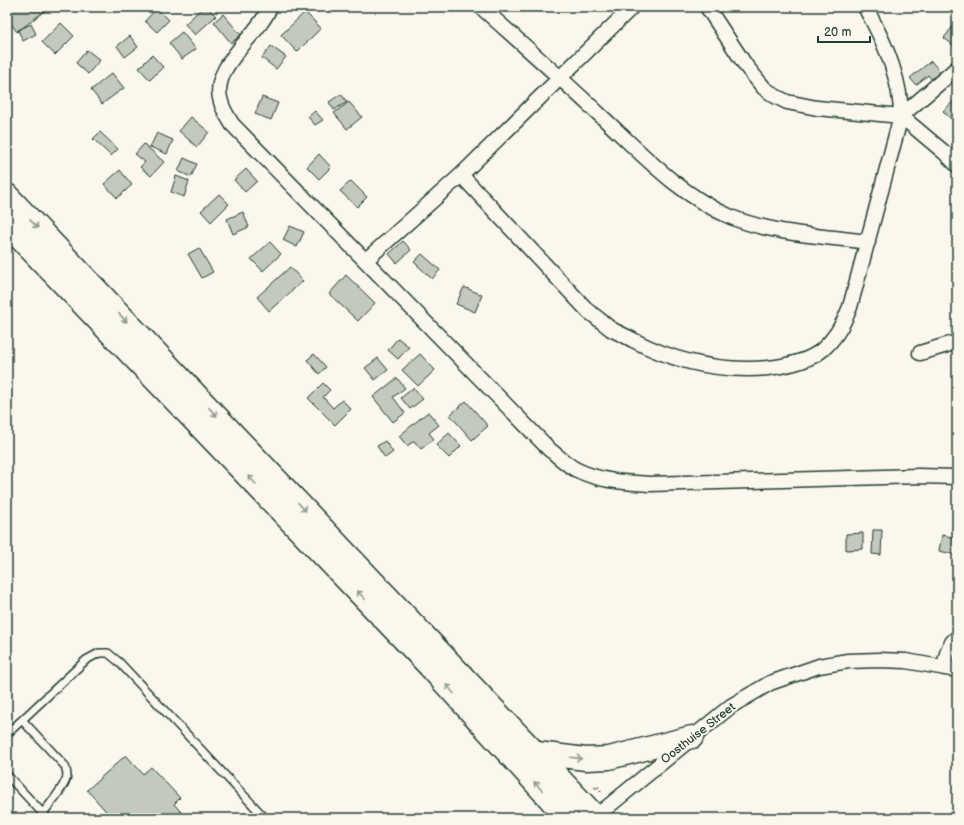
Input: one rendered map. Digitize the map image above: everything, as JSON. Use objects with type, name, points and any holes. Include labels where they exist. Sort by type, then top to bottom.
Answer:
[{"type":"highway","points":[[7,195],[596,817]]},
{"type":"highway","points":[[7,225],[429,666],[567,818]]},
{"type":"highway","points":[[537,753],[586,760],[609,758],[692,737]]},
{"type":"street","points":[[270,7],[254,32],[235,54],[220,79],[220,101],[232,124],[550,450],[574,468],[608,480],[649,484],[926,476],[957,477]]},
{"type":"street","points":[[481,7],[672,182],[707,206],[758,226],[784,231],[868,242]]},
{"type":"street","points":[[366,260],[461,175],[632,7]]},
{"type":"street","points":[[707,7],[746,66],[764,88],[774,96],[787,102],[817,108],[902,116],[957,165]]},
{"type":"street","points":[[461,175],[590,312],[612,329],[656,351],[682,360],[705,365],[731,369],[760,369],[782,367],[799,362],[821,351],[831,341],[844,323],[850,307],[902,116],[902,99],[898,83],[874,22],[865,7]]},
{"type":"street","points":[[902,116],[957,68]]},
{"type":"street","points":[[920,354],[957,342]]},
{"type":"street","points":[[950,669],[949,647],[957,638]]},
{"type":"street","name":"Oosthuise Street","points":[[596,817],[731,706],[770,683],[819,666],[848,661],[906,661],[950,669]]},
{"type":"lane","points":[[7,734],[86,660],[99,653],[108,653],[119,662],[264,818]]},
{"type":"lane","points":[[7,776],[45,816],[66,779],[67,771],[65,766],[22,720]]},
{"type":"building","points":[[44,7],[46,10],[17,32],[7,18],[7,8]]},
{"type":"building","points":[[203,7],[207,7],[216,16],[195,35],[185,24]]},
{"type":"building","points":[[157,8],[169,20],[157,32],[145,21]]},
{"type":"building","points":[[305,12],[321,28],[297,52],[281,35]]},
{"type":"building","points":[[223,14],[241,35],[231,43],[214,22]]},
{"type":"building","points":[[61,23],[74,36],[55,55],[42,42]]},
{"type":"building","points":[[31,24],[36,34],[23,41],[18,30]]},
{"type":"building","points":[[953,26],[957,29],[957,48],[944,38]]},
{"type":"building","points":[[182,32],[196,49],[182,59],[169,43]]},
{"type":"building","points":[[130,36],[138,47],[125,57],[117,46]]},
{"type":"building","points":[[271,46],[286,57],[276,69],[262,58]]},
{"type":"building","points":[[87,50],[100,60],[88,74],[76,63]]},
{"type":"building","points":[[152,55],[163,67],[150,80],[139,68]]},
{"type":"building","points":[[931,61],[945,77],[936,85],[928,75],[916,85],[910,78]]},
{"type":"building","points":[[112,73],[124,88],[102,104],[91,90]]},
{"type":"building","points":[[341,94],[347,102],[334,110],[329,102]]},
{"type":"building","points":[[262,97],[278,103],[271,120],[255,114]]},
{"type":"building","points":[[957,98],[957,125],[943,111]]},
{"type":"building","points":[[349,102],[362,117],[347,129],[334,113]]},
{"type":"building","points":[[315,111],[323,120],[315,125],[308,117]]},
{"type":"building","points":[[191,117],[209,132],[197,147],[179,131]]},
{"type":"building","points":[[100,132],[118,149],[111,156],[93,139]]},
{"type":"building","points":[[157,133],[173,140],[167,154],[150,147]]},
{"type":"building","points":[[144,144],[164,162],[151,176],[140,167],[145,162],[135,154]]},
{"type":"building","points":[[319,154],[331,167],[319,179],[307,167]]},
{"type":"building","points":[[184,158],[197,164],[191,177],[178,171]]},
{"type":"building","points":[[246,169],[257,181],[245,192],[234,180]]},
{"type":"building","points":[[120,170],[132,185],[117,198],[104,184]]},
{"type":"building","points":[[176,176],[189,181],[184,197],[171,192]]},
{"type":"building","points":[[351,181],[367,197],[357,207],[340,191]]},
{"type":"building","points":[[219,194],[229,204],[211,222],[201,211]]},
{"type":"building","points":[[243,212],[249,227],[233,234],[227,219]]},
{"type":"building","points":[[290,226],[304,232],[297,247],[283,240]]},
{"type":"building","points":[[403,241],[411,250],[397,263],[389,254]]},
{"type":"building","points":[[270,242],[281,254],[263,271],[251,259]]},
{"type":"building","points":[[199,248],[213,272],[202,278],[188,254]]},
{"type":"building","points":[[422,254],[440,270],[432,279],[414,262]]},
{"type":"building","points":[[290,267],[303,281],[269,311],[257,297]]},
{"type":"building","points":[[346,275],[375,303],[358,321],[329,294]]},
{"type":"building","points":[[464,287],[482,295],[475,312],[456,304]]},
{"type":"building","points":[[398,338],[409,347],[398,359],[388,350]]},
{"type":"building","points":[[314,354],[326,367],[319,374],[307,360]]},
{"type":"building","points":[[420,354],[435,370],[418,386],[402,370]]},
{"type":"building","points":[[378,358],[388,370],[375,380],[365,368]]},
{"type":"building","points":[[397,378],[405,388],[393,397],[405,413],[393,422],[373,397]]},
{"type":"building","points":[[323,383],[330,390],[323,397],[333,408],[342,400],[351,409],[335,425],[308,398]]},
{"type":"building","points":[[413,388],[423,399],[410,409],[401,398]]},
{"type":"building","points":[[466,401],[488,426],[472,440],[450,415]]},
{"type":"building","points":[[428,412],[439,425],[429,433],[434,439],[421,449],[414,441],[407,446],[399,436]]},
{"type":"building","points":[[449,433],[461,446],[449,458],[436,445]]},
{"type":"building","points":[[385,441],[393,452],[385,458],[377,446]]},
{"type":"building","points":[[873,530],[882,530],[881,555],[872,554]]},
{"type":"building","points":[[863,533],[863,549],[846,550],[846,534]]},
{"type":"building","points":[[942,535],[957,538],[957,555],[939,551]]},
{"type":"building","points":[[126,755],[143,774],[151,767],[180,798],[174,804],[186,818],[112,818],[87,790]]}]
